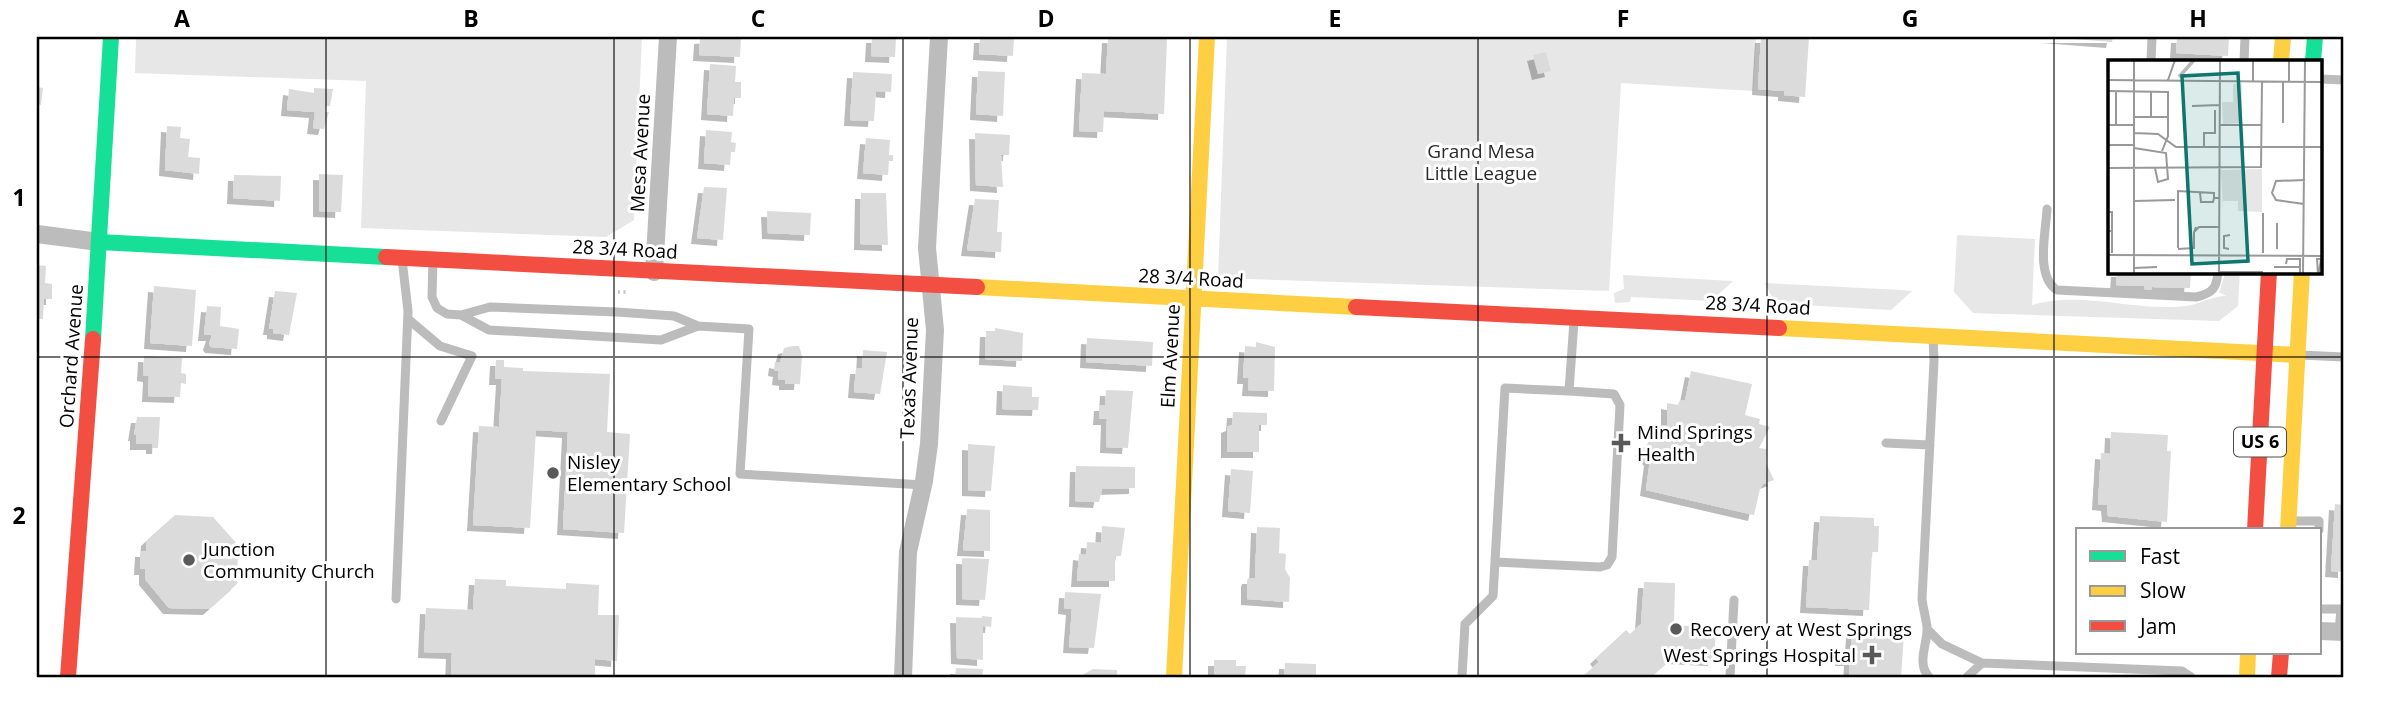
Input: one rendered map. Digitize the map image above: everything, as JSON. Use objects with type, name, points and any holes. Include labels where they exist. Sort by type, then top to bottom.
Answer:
[{"type":"street","name":"Orchard Avenue","points":[[68,677],[111,37]]},
{"type":"street","name":"Mesa Avenue","points":[[654,272],[668,37]]},
{"type":"street","name":"Texas Avenue","points":[[903,677],[908,552],[923,485],[934,330],[927,248],[939,37]]},
{"type":"street","name":"Elm Avenue","points":[[1174,677],[1207,37]]},
{"type":"street","points":[[2281,60],[2283,37]]},
{"type":"street","points":[[2314,60],[2315,37]]},
{"type":"street","name":"28 3/4 Road","points":[[37,234],[99,242],[402,259],[2298,355]]},
{"type":"street","name":"US 6","points":[[2255,528],[2269,273]]},
{"type":"street","name":"US 6","points":[[2288,525],[2302,273]]},
{"type":"street","points":[[2256,510],[2261,528]]},
{"type":"street","points":[[2322,631],[2342,632]]},
{"type":"street","points":[[2247,677],[2248,654]]},
{"type":"street","points":[[2279,677],[2281,654]]},
{"type":"lane","points":[[2151,60],[2152,37]]},
{"type":"lane","points":[[2244,60],[2245,37]]},
{"type":"lane","points":[[2322,79],[2344,80]]},
{"type":"lane","points":[[2047,209],[2045,272],[2049,285],[2057,290],[2196,297],[2210,294],[2218,285],[2218,273]]},
{"type":"lane","points":[[396,599],[408,319],[402,259]]},
{"type":"lane","points":[[433,260],[432,297],[437,308],[447,314],[461,315],[490,307],[617,312],[674,316],[698,326],[749,329],[740,474],[923,485]]},
{"type":"lane","points":[[461,315],[489,330],[661,340],[698,326]]},
{"type":"lane","points":[[1569,391],[1574,317]]},
{"type":"lane","points":[[408,319],[440,346],[472,356],[441,421]]},
{"type":"lane","points":[[1930,677],[1925,672],[1923,660],[1927,629],[1922,598],[1933,335]]},
{"type":"lane","name":"28 3/4 Road","points":[[2298,355],[2344,357]]},
{"type":"lane","points":[[1462,677],[1465,624],[1493,596],[1495,562],[1506,388],[1614,394],[1620,405],[1612,557],[1607,565],[1600,567],[1495,562]]},
{"type":"lane","points":[[1886,443],[1930,445]]},
{"type":"lane","points":[[2288,525],[2319,521],[2319,528]]},
{"type":"lane","points":[[1730,677],[1734,600]]},
{"type":"lane","points":[[2322,608],[2341,609],[2342,632]]},
{"type":"lane","points":[[1927,629],[1942,644],[1982,663],[2182,671],[2192,677]]},
{"type":"lane","points":[[1967,677],[1982,663]]},
{"type":"green space","points":[[136,37],[642,37],[634,220],[606,237],[361,228],[366,81],[135,73]]},
{"type":"green space","name":"Grand Mesa Little League","points":[[1227,37],[1756,37],[1753,91],[1621,83],[1609,291],[1218,278]]},
{"type":"green space","points":[[1957,235],[2035,239],[2032,305],[2051,301],[2089,300],[2147,306],[2186,306],[2226,296],[2219,292],[2225,273],[2240,273],[2238,306],[2219,321],[1973,313],[1954,292]]},
{"type":"green space","points":[[1623,275],[1733,281],[1711,301],[1631,297],[1630,302],[1615,303],[1614,293],[1624,289]]},
{"type":"green space","points":[[1765,283],[1912,291],[1891,310],[1784,304],[1771,295]]},
{"type":"building","points":[[741,37],[740,57],[699,55],[700,38]]},
{"type":"building","points":[[872,37],[896,37],[895,57],[871,56]]},
{"type":"building","points":[[980,37],[1014,37],[1013,56],[979,54]]},
{"type":"building","points":[[1108,37],[1167,39],[1164,114],[1104,111],[1103,132],[1079,131],[1082,73],[1106,74]]},
{"type":"building","points":[[1761,37],[1809,37],[1805,97],[1784,95],[1784,91],[1758,89]]},
{"type":"building","points":[[2048,37],[2113,37],[2112,42]]},
{"type":"building","points":[[2177,37],[2229,37],[2228,56],[2176,53]]},
{"type":"building","points":[[1546,52],[1551,71],[1538,74],[1533,55]]},
{"type":"building","points":[[710,64],[736,66],[735,82],[741,82],[741,98],[734,98],[733,116],[707,114]]},
{"type":"building","points":[[978,71],[1005,72],[1003,116],[976,114]]},
{"type":"building","points":[[853,72],[892,74],[891,92],[876,91],[874,121],[850,120]]},
{"type":"building","points":[[37,87],[43,88],[41,105],[37,104]]},
{"type":"building","points":[[314,88],[333,89],[330,106],[326,106],[325,112],[329,112],[324,129],[313,128],[315,112],[287,110],[289,89],[314,93]]},
{"type":"building","points":[[167,126],[181,127],[180,138],[190,139],[188,157],[200,158],[199,174],[165,170]]},
{"type":"building","points":[[706,130],[732,132],[731,142],[736,143],[735,152],[731,152],[730,165],[704,163]]},
{"type":"building","points":[[975,133],[1010,135],[1009,155],[1001,155],[1003,187],[976,185]]},
{"type":"building","points":[[866,138],[890,140],[889,155],[893,155],[893,161],[889,161],[888,175],[863,173]]},
{"type":"building","points":[[319,174],[343,175],[341,212],[319,211]]},
{"type":"building","points":[[234,175],[281,176],[280,201],[233,198]]},
{"type":"building","points":[[704,187],[727,188],[723,240],[697,238]]},
{"type":"building","points":[[861,193],[886,193],[888,245],[860,244]]},
{"type":"building","points":[[975,199],[999,200],[997,232],[1002,232],[1001,252],[967,250]]},
{"type":"building","points":[[767,211],[811,213],[810,235],[768,233]]},
{"type":"building","points":[[37,265],[46,266],[45,283],[52,284],[52,299],[44,299],[43,319],[37,319]]},
{"type":"building","points":[[2117,273],[2191,273],[2190,288],[2152,287],[2152,290],[2144,289],[2144,286],[2116,285]]},
{"type":"building","points":[[154,286],[196,290],[192,346],[150,343]]},
{"type":"building","points":[[275,291],[297,293],[289,335],[273,333],[273,329],[269,329]]},
{"type":"building","points":[[207,306],[221,307],[220,326],[239,329],[237,349],[211,347],[209,344],[212,335],[204,335]]},
{"type":"building","points":[[995,328],[1023,333],[1022,361],[985,359],[986,331],[995,331]]},
{"type":"building","points":[[1087,338],[1153,342],[1152,366],[1086,362]]},
{"type":"building","points":[[1256,342],[1275,347],[1274,391],[1248,390],[1249,378],[1243,378],[1245,346],[1256,347]]},
{"type":"building","points":[[799,346],[802,356],[800,384],[785,384],[785,380],[778,379],[779,371],[774,370],[775,362],[780,363],[784,348]]},
{"type":"building","points":[[863,350],[887,352],[880,394],[854,392],[856,368],[862,368]]},
{"type":"building","points":[[144,356],[182,358],[181,373],[186,374],[186,384],[181,383],[180,397],[148,396],[149,376],[143,375]]},
{"type":"building","points":[[496,360],[504,360],[504,367],[523,368],[523,371],[610,374],[607,432],[630,434],[624,533],[563,529],[568,432],[536,430],[530,528],[473,525],[479,426],[499,427],[502,379],[495,379]]},
{"type":"building","points":[[1691,371],[1752,384],[1745,415],[1760,419],[1759,424],[1770,427],[1759,448],[1767,449],[1766,463],[1774,480],[1763,484],[1760,489],[1754,515],[1646,490],[1650,460],[1641,450],[1652,441],[1661,425],[1667,426],[1667,403],[1678,405],[1680,400],[1685,401]]},
{"type":"building","points":[[1003,385],[1032,387],[1032,397],[1039,397],[1038,410],[1002,409]]},
{"type":"building","points":[[1106,390],[1133,391],[1128,448],[1106,447],[1107,419],[1099,419],[1100,405],[1105,405]]},
{"type":"building","points":[[1233,412],[1267,413],[1267,425],[1259,425],[1259,452],[1227,452],[1227,427],[1232,425]]},
{"type":"building","points":[[137,417],[160,417],[158,448],[152,448],[152,444],[136,444],[134,435]]},
{"type":"building","points":[[2111,432],[2168,435],[2167,451],[2171,451],[2167,522],[2108,516],[2107,505],[2098,504],[2101,453],[2110,454]]},
{"type":"building","points":[[968,444],[995,446],[991,491],[968,490]]},
{"type":"building","points":[[1076,466],[1135,467],[1135,488],[1102,489],[1099,502],[1075,501]]},
{"type":"building","points":[[1231,469],[1253,471],[1250,513],[1228,511]]},
{"type":"building","points":[[2335,504],[2344,505],[2344,572],[2331,571]]},
{"type":"building","points":[[967,509],[990,510],[990,551],[963,550]]},
{"type":"building","name":"Junction Community Church","points":[[175,515],[213,517],[238,545],[237,584],[209,609],[169,608],[145,579],[145,569],[140,569],[141,551],[146,551],[147,540]]},
{"type":"building","points":[[1820,516],[1874,518],[1874,526],[1879,526],[1878,552],[1872,552],[1869,610],[1806,607],[1809,560],[1817,560]]},
{"type":"building","points":[[1102,526],[1125,528],[1121,556],[1115,556],[1115,581],[1077,581],[1079,554],[1086,555],[1087,542],[1101,543]]},
{"type":"building","points":[[1257,527],[1280,528],[1279,553],[1286,554],[1285,569],[1290,578],[1289,602],[1247,599],[1248,578],[1255,578]]},
{"type":"building","points":[[962,558],[989,559],[985,600],[962,599]]},
{"type":"building","points":[[475,579],[506,580],[506,586],[566,589],[566,583],[599,585],[598,615],[619,615],[617,661],[595,659],[595,677],[451,677],[452,653],[424,652],[426,608],[473,610]]},
{"type":"building","name":"Recovery at West Springs","points":[[1644,582],[1675,583],[1674,625],[1716,628],[1714,660],[1672,658],[1654,674],[1657,677],[1582,677],[1599,662],[1596,658],[1626,630],[1630,634],[1641,624]]},
{"type":"building","points":[[1065,592],[1101,594],[1094,648],[1069,647],[1072,609],[1064,608]]},
{"type":"building","points":[[956,617],[992,617],[991,627],[983,626],[983,660],[957,658]]},
{"type":"building","name":"West Springs Hospital","points":[[1852,632],[1904,635],[1901,677],[1849,677],[1850,660],[1841,660],[1842,649],[1851,650]]},
{"type":"building","points":[[1214,660],[1236,660],[1236,666],[1246,666],[1245,677],[1214,677]]},
{"type":"building","points":[[1285,663],[1316,664],[1316,677],[1284,677]]},
{"type":"building","points":[[956,668],[983,669],[982,677],[955,677]]},
{"type":"building","points":[[1093,669],[1117,670],[1117,677],[1079,677]]},
{"type":"traffic: fast","points":[[93,339],[111,37]]},
{"type":"traffic: fast","points":[[2313,60],[2315,37]]},
{"type":"traffic: fast","points":[[99,242],[386,257]]},
{"type":"traffic: slow","points":[[1174,677],[1207,37]]},
{"type":"traffic: slow","points":[[2281,60],[2283,37]]},
{"type":"traffic: slow","points":[[2288,528],[2302,273]]},
{"type":"traffic: slow","points":[[977,287],[1356,307]]},
{"type":"traffic: slow","points":[[1779,328],[2298,355]]},
{"type":"traffic: slow","points":[[2247,677],[2248,654]]},
{"type":"traffic: jam","points":[[386,257],[977,287]]},
{"type":"traffic: jam","points":[[2255,528],[2269,273]]},
{"type":"traffic: jam","points":[[1356,307],[1779,328]]},
{"type":"traffic: jam","points":[[68,677],[93,339]]},
{"type":"traffic: jam","points":[[2279,677],[2281,654]]},
{"type":"place","name":"Mind Springs Health","points":[[1621,443]]},
{"type":"place","name":"Nisley Elementary School","points":[[553,473]]},
{"type":"place","name":"Junction Community Church","points":[[189,560]]},
{"type":"place","name":"Recovery at West Springs","points":[[1676,629]]},
{"type":"place","name":"West Springs Hospital","points":[[1872,655]]}]
